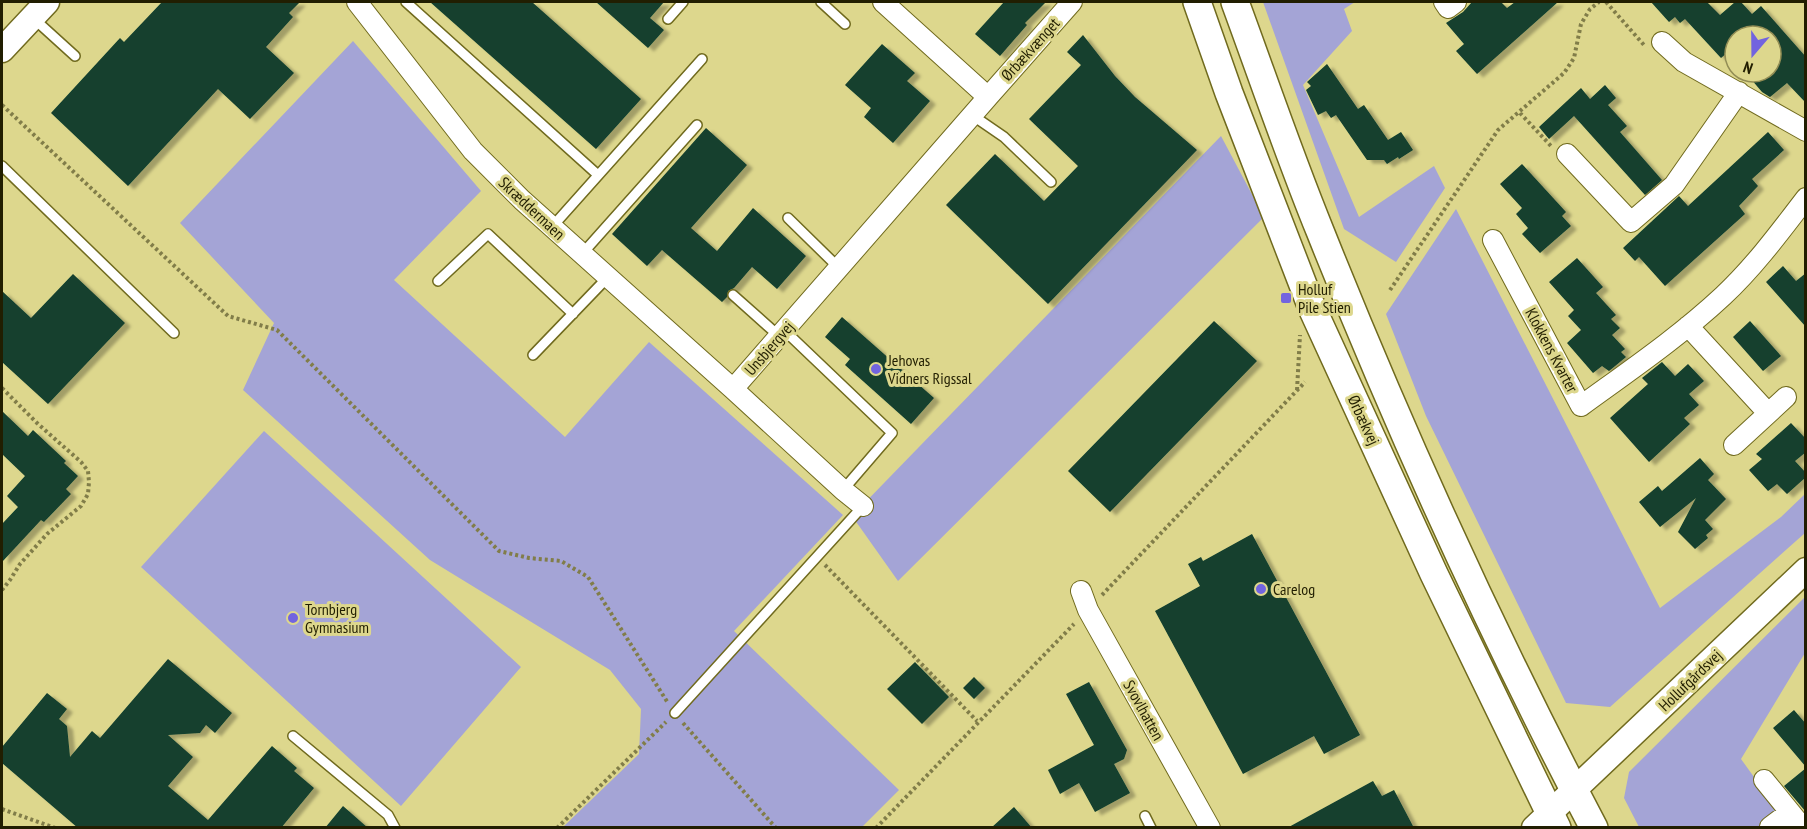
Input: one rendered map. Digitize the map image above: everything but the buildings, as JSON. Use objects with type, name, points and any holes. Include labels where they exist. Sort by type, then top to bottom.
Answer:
[{"type":"main road","name":"Ørbækvej","points":[[1197,2],[1229,93],[1312,308],[1547,823]]},
{"type":"main road","name":"Ørbækvej","points":[[1235,2],[1319,229],[1411,450],[1473,587],[1594,828]]},
{"type":"street","points":[[883,2],[988,97]]},
{"type":"street","name":"Ørbækvænget","points":[[988,97],[1072,2]]},
{"type":"street","points":[[1444,2],[1449,9],[1456,2]]},
{"type":"street","name":"Skræddermaen","points":[[361,3],[473,151],[522,200],[733,389]]},
{"type":"street","points":[[2,50],[40,9]]},
{"type":"street","points":[[1656,46],[1806,131]]},
{"type":"street","points":[[1567,154],[1631,222],[1674,185],[1739,92]]},
{"type":"street","name":"Unsbjergvej","points":[[863,506],[733,389],[988,97]]},
{"type":"street","name":"Klokkens Kvarter","points":[[1493,240],[1581,406],[1688,326],[1724,295],[1768,247],[1806,198]]},
{"type":"street","points":[[1688,326],[1768,413]]},
{"type":"street","points":[[1734,445],[1786,397]]},
{"type":"street","name":"Hollufgårdsvej","points":[[1547,823],[1575,790],[1806,570]]},
{"type":"street","name":"Svovlhatten","points":[[1081,591],[1088,610],[1210,828]]},
{"type":"street","points":[[1764,780],[1803,828]]},
{"type":"street","points":[[1770,827],[1790,812]]},
{"type":"lane","points":[[406,2],[598,175]]},
{"type":"lane","points":[[668,19],[683,2]]},
{"type":"lane","points":[[821,2],[845,24]]},
{"type":"lane","points":[[40,9],[75,56]]},
{"type":"lane","points":[[552,227],[702,59]]},
{"type":"lane","points":[[972,115],[1004,137],[1051,182]]},
{"type":"lane","points":[[582,254],[697,125]]},
{"type":"lane","points":[[2,166],[174,333]]},
{"type":"lane","points":[[788,218],[839,268]]},
{"type":"lane","points":[[438,281],[489,234],[573,314]]},
{"type":"lane","points":[[533,355],[608,277]]},
{"type":"lane","points":[[733,295],[782,333],[892,433],[843,490]]},
{"type":"lane","name":"Unsbjergvej","points":[[675,713],[863,506]]},
{"type":"lane","points":[[293,736],[388,815],[395,828]]},
{"type":"lane","points":[[1145,816],[1151,828]]},
{"type":"path","points":[[1390,290],[1498,130],[1564,73],[1574,58],[1581,24],[1590,9],[1599,2]]},
{"type":"path","points":[[1606,2],[1656,46]]},
{"type":"path","points":[[2,105],[228,316],[277,330],[499,551],[529,558],[561,561],[588,577],[675,713],[776,828]]},
{"type":"path","points":[[1521,112],[1554,149],[1567,154]]},
{"type":"path","points":[[1296,391],[1300,334]]},
{"type":"path","points":[[2,388],[81,462],[88,471],[89,482],[88,494],[81,506],[47,534],[20,564],[2,590]]},
{"type":"path","points":[[817,557],[977,721]]},
{"type":"path","points":[[557,828],[675,713]]},
{"type":"path","points":[[2,808],[55,828]]},
{"type":"shaded area","points":[[1263,2],[1355,2],[1344,9],[1352,31],[1303,85],[1359,217],[1434,166],[1445,188],[1396,262],[1344,229]]},
{"type":"shaded area","points":[[353,41],[481,191],[394,280],[565,437],[649,342],[843,515],[734,631],[899,790],[862,827],[563,827],[639,754],[641,709],[610,670],[430,560],[243,390],[274,323],[180,223]]},
{"type":"shaded area","points":[[1221,136],[1264,217],[898,581],[852,516]]},
{"type":"shaded area","points":[[1456,209],[1660,608],[1781,517],[1805,494],[1805,533],[1610,707],[1566,703],[1426,416],[1386,314]]},
{"type":"shaded area","points":[[264,431],[521,667],[401,806],[141,567]]},
{"type":"shaded area","points":[[1805,597],[1805,653],[1741,759],[1790,827],[1639,827],[1624,798],[1629,772]]},
{"type":"place","name":"Holluf Pile Stien","points":[[1286,298]]},
{"type":"place","name":"Jehovas Vidners Rigssal","points":[[876,369]]},
{"type":"place","name":"Carelog","points":[[1261,589]]},
{"type":"place","name":"Tornbjerg Gymnasium","points":[[293,618]]}]
